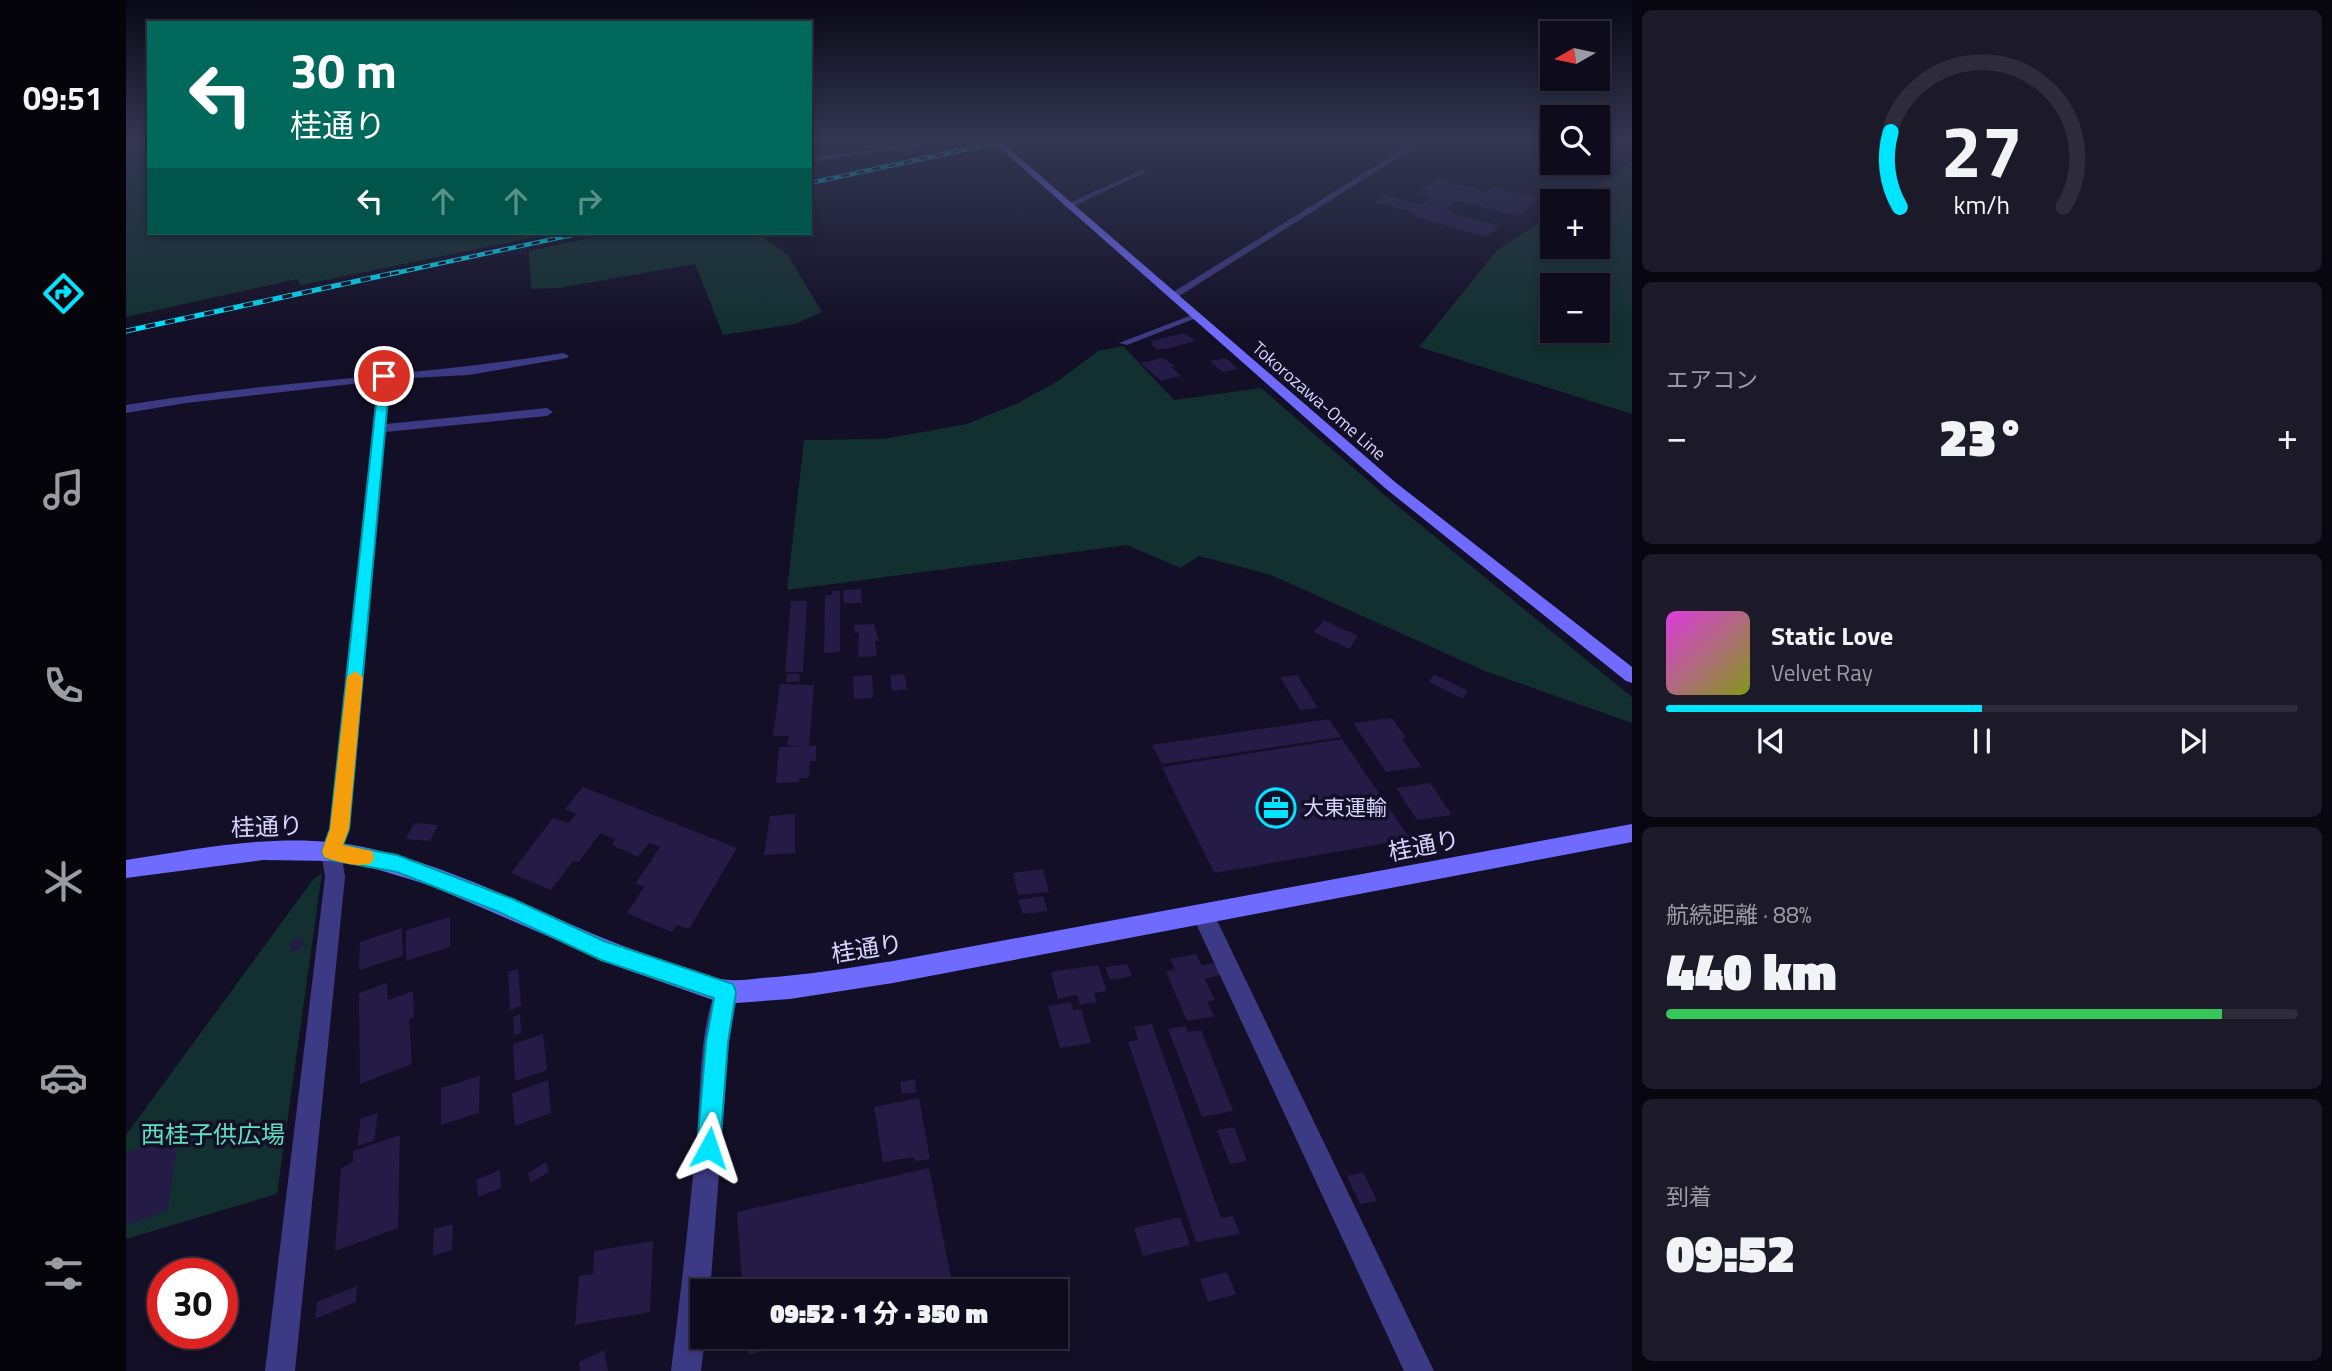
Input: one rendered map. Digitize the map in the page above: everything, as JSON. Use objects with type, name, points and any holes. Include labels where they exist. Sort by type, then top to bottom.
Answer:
[{"type":"main road","name":"Tokorozawa-Ome Line","points":[[1066,204],[1400,493],[1632,676]]},
{"type":"main road","name":"桂通り","points":[[126,869],[220,855],[331,851],[397,864],[506,906],[601,950],[726,992],[779,989],[893,972],[1632,833]]},
{"type":"street","points":[[1172,296],[1319,204]]},
{"type":"street","points":[[126,409],[186,399],[335,384],[384,376],[469,371],[563,356]]},
{"type":"street","points":[[280,1371],[335,877],[331,851],[340,829],[384,376]]},
{"type":"street","points":[[379,429],[547,412]]},
{"type":"street","points":[[1203,915],[1419,1371]]},
{"type":"street","points":[[686,1371],[700,1254],[717,1042],[726,992]]},
{"type":"lane","points":[[1068,206],[1072,204]]},
{"type":"lane","points":[[1124,343],[1195,317]]},
{"type":"green space","points":[[126,204],[147,204],[147,235],[545,235],[301,285],[297,279],[126,317]]},
{"type":"green space","points":[[1610,204],[1632,204],[1632,414],[1419,347],[1497,250],[1540,223],[1540,259],[1610,259]]},
{"type":"green space","points":[[603,235],[760,235],[787,254],[822,312],[795,324],[723,335],[695,264],[559,288],[531,289],[529,251]]},
{"type":"green space","points":[[1123,346],[1174,400],[1261,388],[1395,504],[1632,697],[1632,723],[1485,671],[1271,575],[1199,556],[1180,568],[1127,545],[787,590],[804,440],[884,439],[967,424],[1016,404],[1058,381],[1098,351]]},
{"type":"green space","name":"西桂子供広場","points":[[322,873],[277,1194],[126,1239],[126,1135],[312,881]]},
{"type":"building","points":[[1382,204],[1454,204],[1445,211],[1500,226],[1487,237],[1415,217],[1415,213]]},
{"type":"building","points":[[1470,204],[1532,204],[1518,216]]},
{"type":"building","points":[[1184,333],[1196,341],[1166,349],[1157,349],[1151,344],[1154,344],[1151,341]]},
{"type":"building","points":[[1163,358],[1175,366],[1171,367],[1181,376],[1161,381],[1141,363]]},
{"type":"building","points":[[1226,358],[1238,369],[1222,372],[1210,361]]},
{"type":"building","points":[[861,589],[862,603],[844,603],[843,590]]},
{"type":"building","points":[[832,591],[840,591],[840,652],[824,653],[825,595],[832,595]]},
{"type":"building","points":[[791,601],[807,601],[803,672],[785,672]]},
{"type":"building","points":[[1324,620],[1358,636],[1349,649],[1314,632]]},
{"type":"building","points":[[874,624],[879,641],[875,641],[877,656],[858,657],[859,632],[855,633],[854,625]]},
{"type":"building","points":[[787,674],[800,674],[799,682],[786,682]]},
{"type":"building","points":[[904,674],[907,689],[892,691],[890,675]]},
{"type":"building","points":[[1434,674],[1468,691],[1463,699],[1429,682]]},
{"type":"building","points":[[872,675],[873,698],[854,699],[853,676]]},
{"type":"building","points":[[1297,675],[1318,708],[1300,710],[1280,677]]},
{"type":"building","points":[[780,684],[814,685],[809,746],[816,746],[816,761],[810,761],[809,778],[800,778],[799,782],[776,783],[779,747],[800,746],[787,745],[789,736],[773,736]]},
{"type":"building","points":[[1392,718],[1406,738],[1402,739],[1422,767],[1386,772],[1353,723]]},
{"type":"building","points":[[1329,719],[1341,737],[1162,764],[1152,745]]},
{"type":"building","points":[[1342,739],[1410,839],[1214,873],[1162,767]]},
{"type":"building","points":[[1430,783],[1452,815],[1417,820],[1396,788]]},
{"type":"building","points":[[583,787],[737,848],[689,929],[677,925],[671,932],[627,913],[644,887],[636,883],[660,847],[649,843],[638,857],[612,845],[615,839],[600,833],[579,862],[573,861],[551,890],[511,873],[553,818],[569,823],[576,814],[565,809]]},
{"type":"building","points":[[795,814],[795,853],[764,855],[770,816]]},
{"type":"building","points":[[414,823],[438,825],[430,841],[406,839]]},
{"type":"building","points":[[1043,869],[1049,892],[1018,895],[1013,873]]},
{"type":"building","points":[[1043,896],[1048,911],[1023,914],[1018,900]]},
{"type":"building","points":[[450,917],[450,947],[406,961],[406,930]]},
{"type":"building","points":[[402,928],[403,956],[359,970],[360,942]]},
{"type":"building","points":[[303,937],[302,948],[290,952],[292,941]]},
{"type":"building","points":[[1196,954],[1202,965],[1218,963],[1223,974],[1205,979],[1215,1000],[1207,1002],[1214,1016],[1187,1021],[1166,972],[1175,969],[1170,959]]},
{"type":"building","points":[[1127,964],[1132,976],[1110,980],[1105,967]]},
{"type":"building","points":[[1098,965],[1107,991],[1094,993],[1097,1002],[1080,1005],[1077,995],[1058,999],[1051,972]]},
{"type":"building","points":[[518,969],[521,1006],[510,1010],[508,972]]},
{"type":"building","points":[[387,983],[388,1000],[413,991],[414,1017],[409,1020],[412,1064],[360,1084],[359,993]]},
{"type":"building","points":[[1071,1002],[1073,1010],[1081,1009],[1091,1043],[1060,1048],[1048,1006]]},
{"type":"building","points":[[520,1014],[521,1033],[514,1035],[513,1017]]},
{"type":"building","points":[[1152,1024],[1221,1218],[1233,1216],[1240,1234],[1196,1242],[1128,1042],[1138,1040],[1134,1027]]},
{"type":"building","points":[[1186,1026],[1188,1032],[1201,1030],[1233,1111],[1202,1117],[1168,1029]]},
{"type":"building","points":[[543,1034],[547,1070],[515,1081],[513,1044]]},
{"type":"building","points":[[480,1076],[479,1113],[441,1125],[441,1088]]},
{"type":"building","points":[[915,1079],[917,1092],[902,1094],[900,1082]]},
{"type":"building","points":[[548,1080],[551,1113],[515,1126],[512,1093]]},
{"type":"building","points":[[919,1098],[930,1159],[915,1161],[914,1157],[883,1162],[874,1107]]},
{"type":"building","points":[[378,1113],[374,1141],[357,1146],[361,1118]]},
{"type":"building","points":[[1234,1127],[1247,1161],[1230,1164],[1217,1130]]},
{"type":"building","points":[[179,1133],[168,1210],[126,1226],[126,1153]]},
{"type":"building","points":[[400,1135],[398,1228],[335,1251],[341,1168],[353,1162],[353,1151]]},
{"type":"building","points":[[546,1162],[549,1172],[530,1183],[528,1173]]},
{"type":"building","points":[[929,1168],[951,1279],[742,1279],[737,1212]]},
{"type":"building","points":[[500,1170],[501,1188],[478,1197],[476,1180]]},
{"type":"building","points":[[1363,1172],[1377,1201],[1360,1204],[1347,1176]]},
{"type":"building","points":[[1180,1217],[1190,1245],[1143,1256],[1134,1228]]},
{"type":"building","points":[[453,1224],[452,1250],[433,1256],[434,1229]]},
{"type":"building","points":[[653,1241],[650,1312],[575,1325],[579,1276],[593,1274],[594,1251]]},
{"type":"building","points":[[1227,1272],[1236,1294],[1208,1302],[1200,1279]]},
{"type":"building","points":[[357,1286],[356,1302],[315,1319],[317,1302]]},
{"type":"building","points":[[748,1349],[772,1349],[748,1355]]},
{"type":"building","points":[[604,1350],[608,1371],[580,1371],[579,1362]]},
{"type":"railway","points":[[391,274],[572,235]]},
{"type":"railway","points":[[126,331],[399,272]]},
{"type":"slow traffic","points":[[355,677],[340,829],[331,851],[365,857]]},
{"type":"place","name":"大東運輸","points":[[1276,808]]},
{"type":"route","points":[[384,376],[340,829],[331,851],[397,864],[506,906],[601,950],[726,992],[717,1042],[709,1148]]}]
